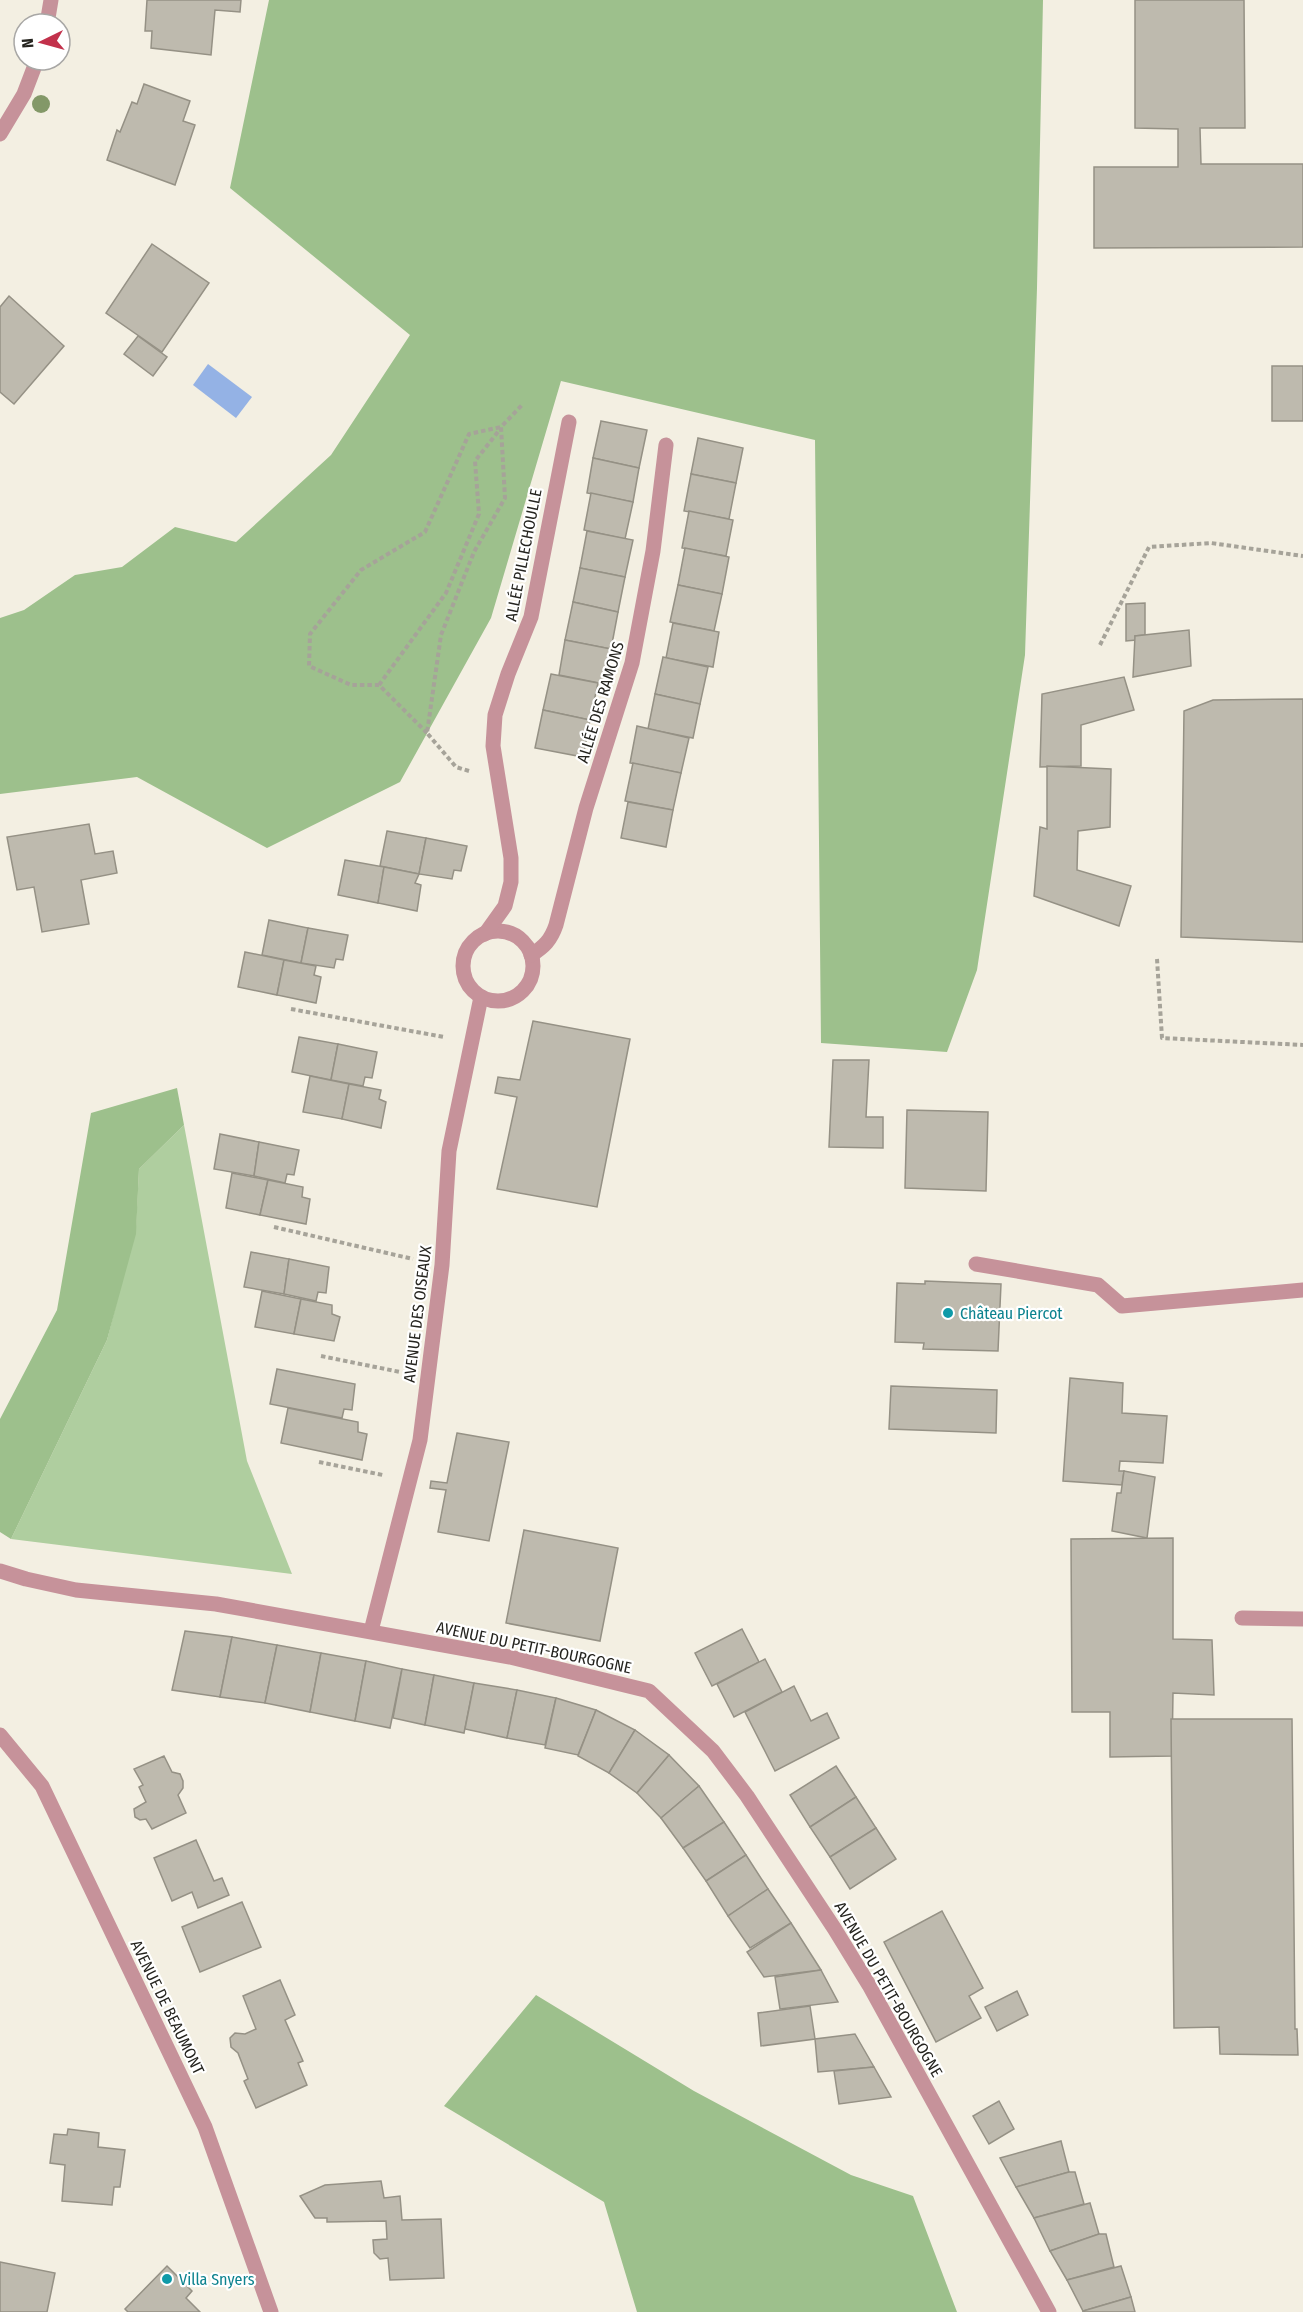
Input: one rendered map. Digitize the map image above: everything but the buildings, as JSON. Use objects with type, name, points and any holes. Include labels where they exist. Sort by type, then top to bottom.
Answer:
[{"type":"street","points":[[0,134],[24,94],[32,72]]},
{"type":"street","name":"ALLÉE PILLECHOULLE","points":[[484,934],[505,906],[511,882],[511,858],[493,746],[495,715],[531,616],[569,422]]},
{"type":"street","name":"ALLÉE DES RAMONS","points":[[531,956],[544,947],[556,925],[586,808],[626,688],[639,632],[653,551],[666,445]]},
{"type":"street","points":[[495,931],[516,936],[524,942],[531,956],[530,980],[522,992],[510,999],[493,1000],[481,997],[467,982],[463,971],[470,944],[484,934],[495,931]]},
{"type":"street","name":"AVENUE DES OISEAUX","points":[[371,1631],[420,1440],[442,1265],[449,1150],[481,997]]},
{"type":"street","points":[[975,1264],[1098,1286],[1122,1306],[1303,1290]]},
{"type":"street","name":"AVENUE DU PETIT-BOURGOGNE","points":[[0,1571],[76,1590],[216,1604],[371,1631],[510,1657],[649,1691],[713,1751],[759,1814],[869,1984],[1049,2312]]},
{"type":"street","points":[[1242,1618],[1303,1619]]},
{"type":"street","name":"AVENUE DE BEAUMONT","points":[[0,1735],[42,1786],[206,2127],[270,2312]]},
{"type":"path","points":[[379,685],[446,593],[479,514],[475,461],[501,427],[522,405]]},
{"type":"path","points":[[498,781],[456,767],[427,733],[379,685],[351,685],[309,666],[310,634],[361,570],[425,532],[469,434],[501,427]]},
{"type":"path","points":[[427,733],[441,634],[474,552],[505,498],[501,427]]},
{"type":"path","points":[[1100,645],[1149,547],[1211,543],[1303,556]]},
{"type":"path","points":[[1157,958],[1161,1038],[1303,1045]]},
{"type":"path","points":[[291,1010],[472,1042]]},
{"type":"path","points":[[274,1227],[442,1265]]},
{"type":"path","points":[[321,1356],[428,1378]]},
{"type":"path","points":[[319,1462],[410,1481]]},
{"type":"green space","points":[[269,0],[1043,0],[1037,288],[1025,655],[977,970],[947,1052],[821,1043],[815,440],[561,381],[491,618],[400,782],[267,848],[137,777],[0,794],[0,618],[24,610],[75,575],[122,567],[175,527],[236,542],[331,455],[410,335],[230,188]]},
{"type":"green space","points":[[177,1088],[184,1125],[139,1169],[136,1234],[107,1340],[11,1539],[0,1532],[0,1419],[57,1310],[91,1113]]},
{"type":"green space","points":[[184,1125],[247,1461],[292,1574],[11,1539],[107,1340],[136,1227],[139,1169]]},
{"type":"green space","points":[[536,1995],[694,2091],[851,2175],[913,2196],[957,2312],[637,2312],[604,2202],[444,2106]]},
{"type":"water","points":[[208,364],[252,397],[236,418],[193,385]]},
{"type":"place","name":"Château Piercot","points":[[948,1313]]},
{"type":"place","name":"Villa Snyers","points":[[167,2279]]}]
